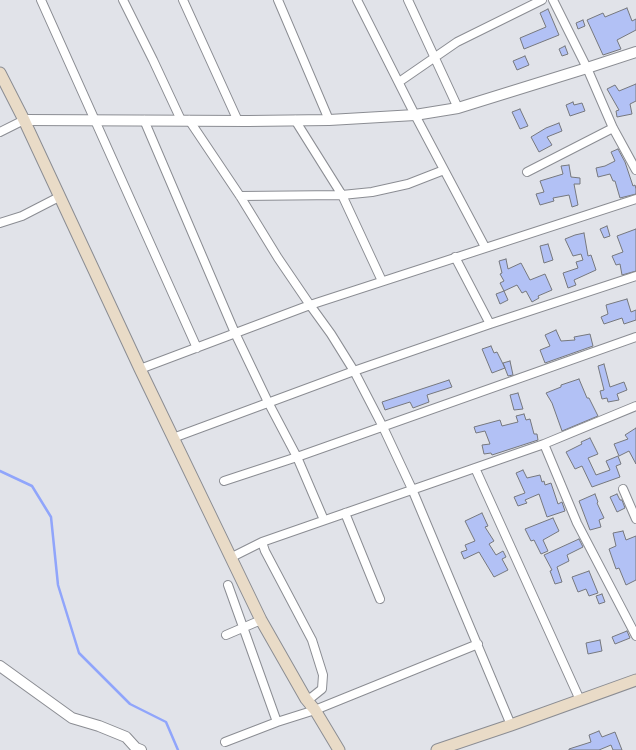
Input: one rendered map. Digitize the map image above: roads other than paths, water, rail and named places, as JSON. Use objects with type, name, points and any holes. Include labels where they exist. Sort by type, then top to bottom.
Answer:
[{"type":"main road","points":[[0,73],[24,120],[140,369],[232,557],[261,620],[306,699],[315,710],[339,750]]},
{"type":"main road","points":[[436,750],[636,680]]},
{"type":"street","points":[[41,0],[198,348]]},
{"type":"street","points":[[123,0],[185,120],[240,196],[278,258],[331,334],[354,371],[383,427],[412,489],[511,725]]},
{"type":"street","points":[[183,0],[238,121]]},
{"type":"street","points":[[278,0],[330,120]]},
{"type":"street","points":[[358,0],[415,115],[485,247]]},
{"type":"street","points":[[408,0],[458,108]]},
{"type":"street","points":[[399,82],[457,42],[542,0]]},
{"type":"street","points":[[554,0],[587,68],[612,128],[636,170]]},
{"type":"street","points":[[0,132],[24,120],[330,120],[415,115],[458,108],[636,52]]},
{"type":"street","points":[[144,120],[235,333],[268,402],[297,457],[324,520]]},
{"type":"street","points":[[296,120],[342,196],[382,281]]},
{"type":"street","points":[[527,172],[612,128]]},
{"type":"street","points":[[240,196],[342,196],[401,186],[444,170]]},
{"type":"street","points":[[0,223],[22,216],[59,197]]},
{"type":"street","points":[[140,369],[310,305],[636,199]]},
{"type":"street","points":[[455,257],[490,324]]},
{"type":"street","points":[[173,438],[354,371],[636,276]]},
{"type":"street","points":[[224,482],[636,337]]},
{"type":"street","points":[[232,557],[262,542],[544,444],[636,406]]},
{"type":"street","points":[[544,444],[577,523],[636,636]]},
{"type":"street","points":[[475,468],[580,700]]},
{"type":"street","points":[[623,489],[636,519]]},
{"type":"street","points":[[345,513],[380,599]]},
{"type":"street","points":[[262,542],[265,551],[312,640],[323,675],[322,689],[312,697],[306,699]]},
{"type":"street","points":[[228,585],[242,628],[277,722]]},
{"type":"street","points":[[226,635],[261,620]]},
{"type":"street","points":[[224,742],[277,722],[315,710],[478,644]]},
{"type":"street","points":[[0,666],[72,718],[100,726],[126,737],[136,748],[140,750]]},
{"type":"waterway","points":[[0,471],[32,486],[51,517],[58,585],[79,653],[130,704],[166,722],[178,750]]}]
